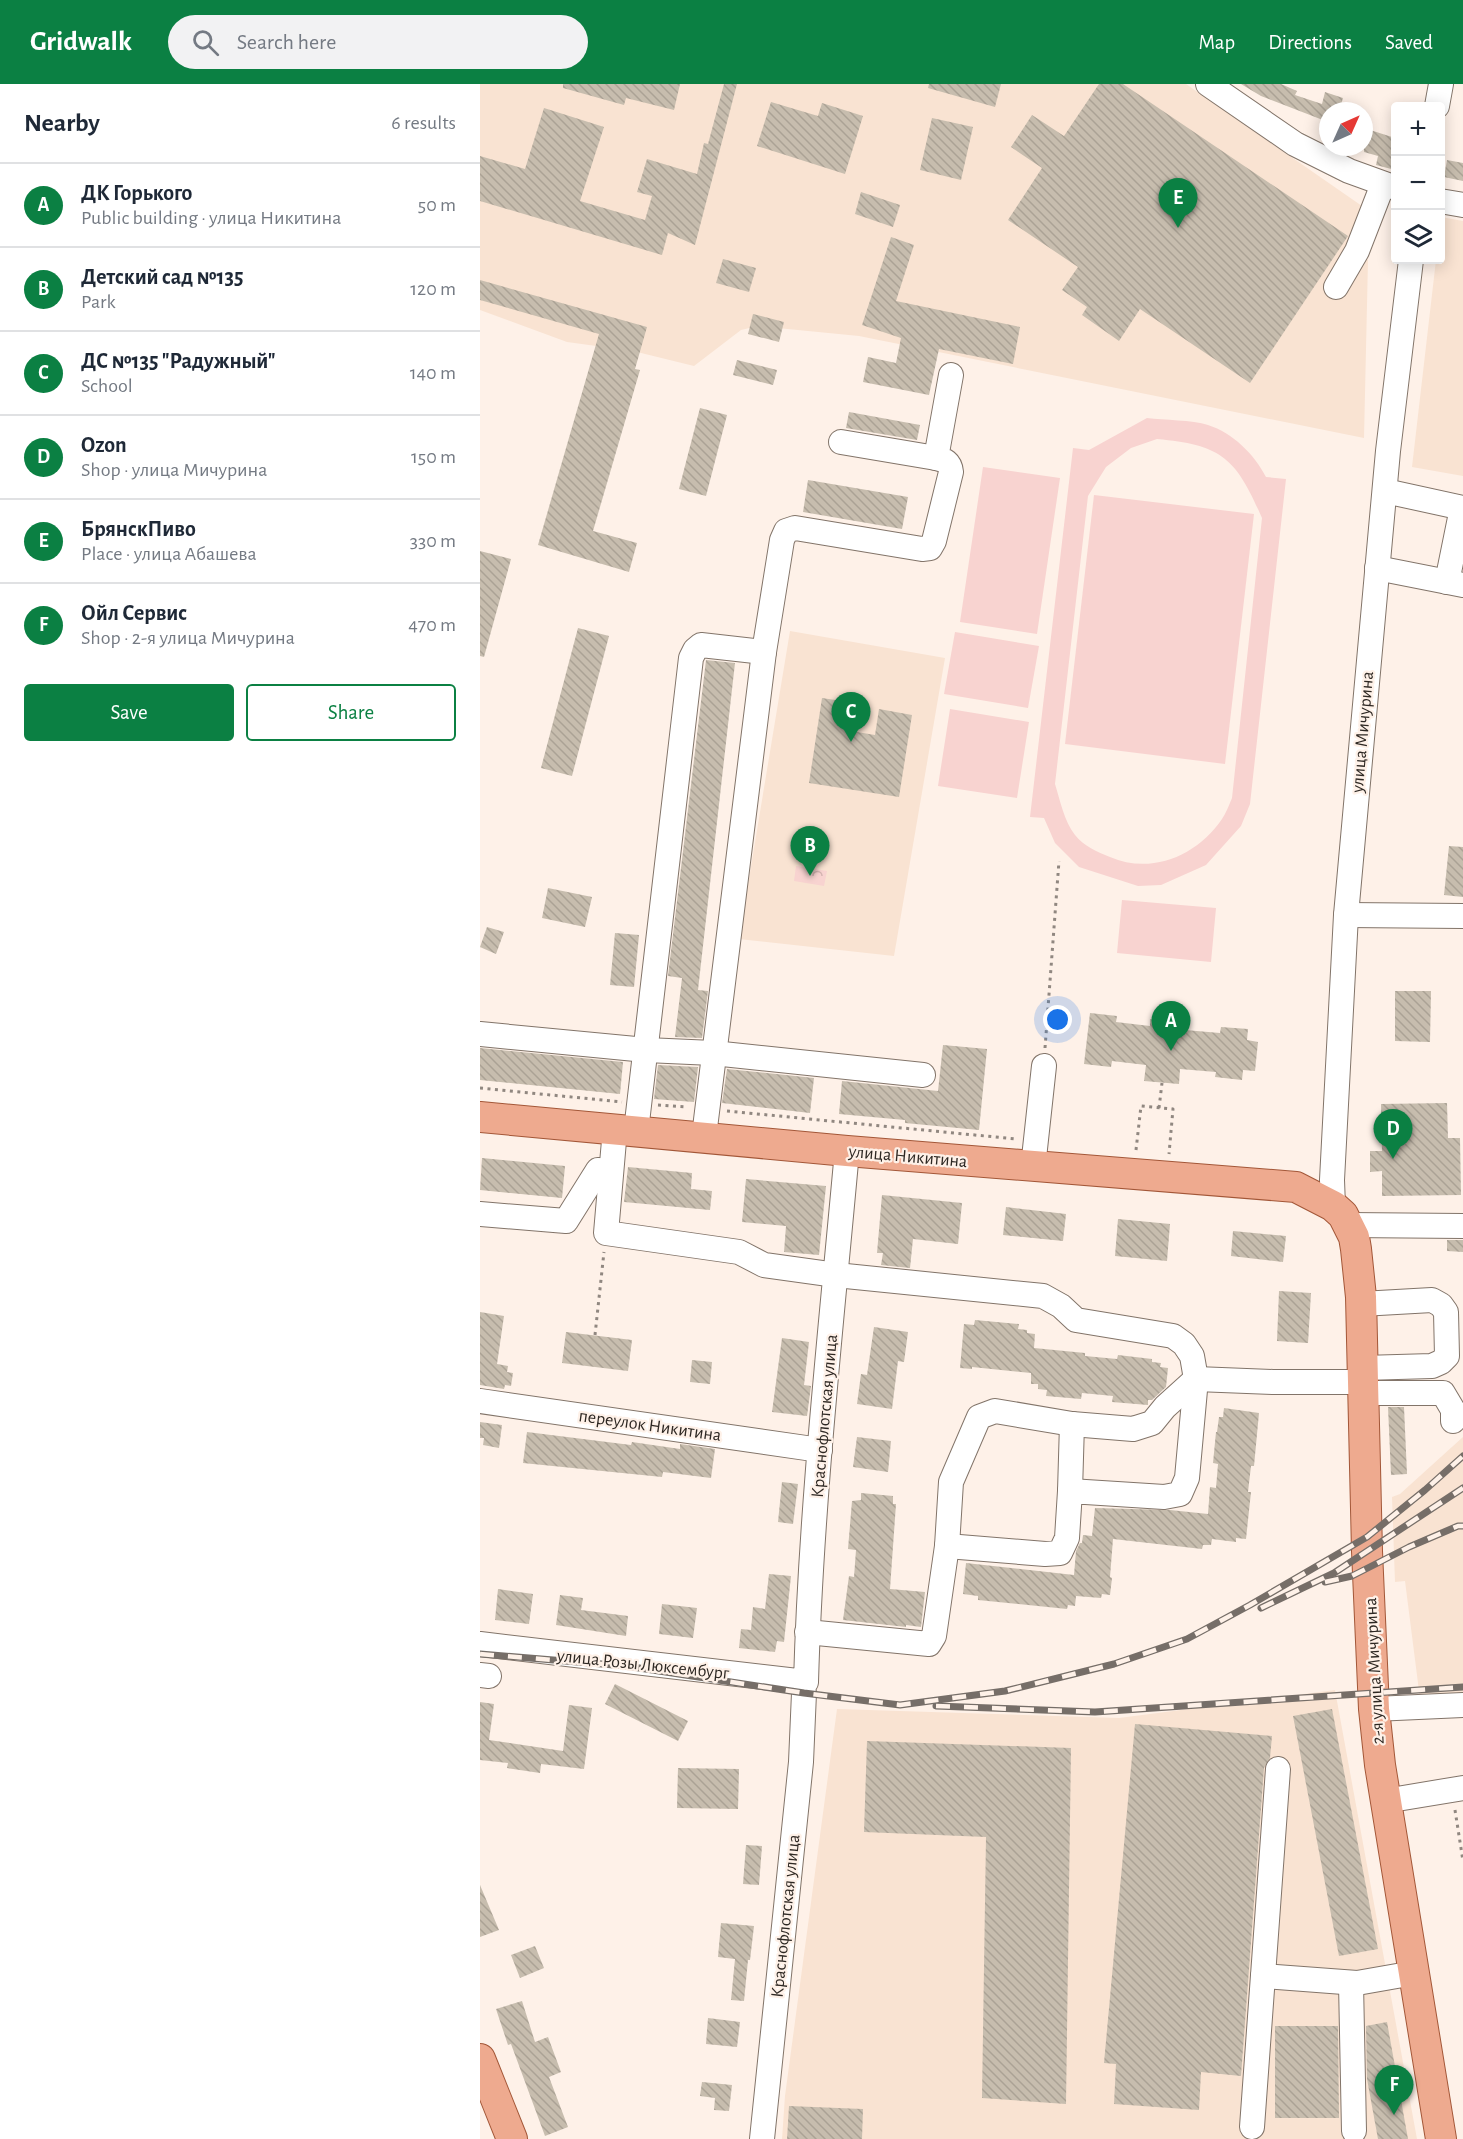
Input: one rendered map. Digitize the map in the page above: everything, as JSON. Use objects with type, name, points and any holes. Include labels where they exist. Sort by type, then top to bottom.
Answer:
[{"type":"main road","name":"улица Никитина","points":[[480,1117],[705,1123],[847,1151],[1035,1154],[1296,1187],[1346,1227]]},
{"type":"main road","name":"2-я улица Мичурина","points":[[1346,1227],[1361,1304],[1367,1551],[1374,1709],[1385,1801],[1441,2139]]},
{"type":"main road","points":[[480,2059],[512,2139]]},
{"type":"street","points":[[1208,84],[1295,144],[1349,171],[1389,186],[1358,251],[1336,287]]},
{"type":"street","points":[[1438,102],[1441,84]]},
{"type":"street","points":[[1445,202],[1463,205]]},
{"type":"street","name":"улица Мичурина","points":[[1346,1227],[1332,1180],[1346,915],[1384,491],[1411,264]]},
{"type":"street","points":[[936,458],[951,375]]},
{"type":"street","points":[[705,1123],[764,652],[782,540],[786,531],[795,528],[922,549],[930,548],[934,541],[951,472],[950,465],[944,460],[841,442]]},
{"type":"street","points":[[1377,568],[1455,583],[1463,508],[1384,491]]},
{"type":"street","points":[[764,652],[701,645],[694,650],[691,658],[646,1050],[630,1121],[611,1171],[606,1233],[739,1252],[764,1265],[836,1275],[1042,1296],[1061,1306],[1076,1320],[1173,1336],[1185,1344],[1192,1356],[1196,1379],[1187,1478],[1180,1494],[1164,1497],[1070,1491]]},
{"type":"street","points":[[1346,915],[1463,916]]},
{"type":"street","points":[[480,1034],[646,1050],[713,1053],[923,1075]]},
{"type":"street","points":[[1035,1154],[1044,1066]]},
{"type":"street","name":"Краснофлотская улица","points":[[762,2139],[801,1762],[807,1632],[820,1450],[847,1151]]},
{"type":"street","points":[[480,1214],[566,1221],[598,1170],[611,1171]]},
{"type":"street","points":[[1346,1227],[1463,1226]]},
{"type":"street","points":[[1361,1304],[1432,1300],[1441,1305],[1446,1312],[1447,1356],[1441,1362],[1363,1381]]},
{"type":"street","points":[[807,1632],[929,1644],[934,1636],[946,1546],[951,1482],[978,1417],[995,1411],[1072,1424],[1133,1429],[1152,1423],[1165,1407],[1196,1379],[1273,1382],[1363,1381],[1443,1393],[1453,1410],[1453,1421]]},
{"type":"street","name":"переулок Никитина","points":[[480,1401],[820,1450]]},
{"type":"street","points":[[946,1546],[1045,1554],[1060,1552],[1067,1538],[1072,1424]]},
{"type":"street","name":"улица Розы Люксембург","points":[[480,1644],[805,1688]]},
{"type":"street","points":[[1374,1709],[1463,1705]]},
{"type":"street","points":[[1252,2127],[1278,1769]]},
{"type":"street","points":[[1385,1801],[1457,1789]]},
{"type":"street","points":[[1263,1976],[1351,1983],[1414,1973]]},
{"type":"street","points":[[1351,1983],[1354,2131]]},
{"type":"path","points":[[1044,1066],[1059,861]]},
{"type":"path","points":[[1159,1108],[1162,1083]]},
{"type":"path","points":[[480,1088],[630,1121],[705,1123],[1035,1154]]},
{"type":"path","points":[[1125,1149],[1136,1150],[1141,1106],[1159,1108],[1173,1110],[1169,1154]]},
{"type":"path","points":[[595,1335],[606,1233]]},
{"type":"path","points":[[1457,1789],[1463,1862]]},
{"type":"shaded area","points":[[480,84],[1186,84],[1362,206],[1357,251],[1368,260],[1364,438],[859,336],[758,326],[741,330],[694,366],[633,351],[567,342],[480,310]]},
{"type":"shaded area","points":[[1445,218],[1463,221],[1463,476],[1412,467],[1436,264],[1445,264]]},
{"type":"shaded area","points":[[790,631],[945,658],[894,956],[739,939]]},
{"type":"shaded area","points":[[1463,1437],[1463,1715],[1420,1717],[1419,1691],[1405,1581],[1395,1582],[1392,1497],[1400,1494]]},
{"type":"shaded area","points":[[1335,1690],[1417,2139],[782,2139],[785,2096],[837,1709],[1119,1718]]},
{"type":"green space","points":[[1147,418],[1194,422],[1226,433],[1242,445],[1266,477],[1286,479],[1250,804],[1241,826],[1206,865],[1161,885],[1138,886],[1079,867],[1055,843],[1044,818],[1030,817],[1073,448],[1089,450]],"holes":[[[1157,439],[1197,445],[1224,458],[1244,481],[1262,518],[1232,798],[1222,819],[1200,843],[1172,859],[1141,864],[1105,855],[1079,839],[1065,817],[1055,784],[1088,496],[1106,467],[1131,448]]]},
{"type":"green space","points":[[983,467],[1060,478],[1037,634],[960,622]]},
{"type":"green space","points":[[1094,495],[1254,514],[1225,764],[1065,744]]},
{"type":"green space","points":[[955,632],[1039,646],[1028,708],[944,694]]},
{"type":"green space","points":[[950,709],[1029,722],[1017,798],[938,786]]},
{"type":"green space","points":[[796,866],[827,871],[824,886],[794,881]]},
{"type":"green space","points":[[1122,900],[1216,908],[1211,962],[1117,953]]},
{"type":"building","points":[[563,84],[680,84],[674,110],[626,98],[624,105],[563,88]]},
{"type":"building","points":[[724,84],[737,84],[695,245],[668,233],[662,255],[480,201],[480,156],[525,169],[544,108],[604,127],[580,201],[645,220],[652,196],[637,192],[647,159],[697,174],[704,143],[708,144]]},
{"type":"building","points":[[929,84],[1001,84],[995,107],[928,88]]},
{"type":"building","points":[[1099,84],[1123,84],[1348,236],[1250,383],[1140,309],[1119,341],[1082,315],[1087,307],[1062,290],[1078,267],[1008,220],[1042,168],[1011,147],[1032,115],[1064,136]]},
{"type":"building","points":[[1241,84],[1281,84],[1297,91],[1295,95],[1319,103],[1319,119],[1261,96]]},
{"type":"building","points":[[1325,92],[1343,98],[1342,102],[1322,102]]},
{"type":"building","points":[[771,102],[818,116],[822,103],[863,116],[845,174],[757,146]]},
{"type":"building","points":[[932,118],[973,127],[961,180],[920,170]]},
{"type":"building","points":[[1373,131],[1391,137],[1391,169],[1376,165],[1378,156],[1373,155]]},
{"type":"building","points":[[1447,160],[1463,163],[1463,181],[1445,177]]},
{"type":"building","points":[[861,192],[900,205],[893,227],[855,214]]},
{"type":"building","points":[[891,237],[914,245],[896,301],[1020,327],[1013,364],[939,349],[929,395],[863,382],[868,357],[896,363],[901,338],[862,325]]},
{"type":"building","points":[[723,259],[756,268],[749,292],[716,283]]},
{"type":"building","points":[[480,280],[647,327],[635,369],[640,370],[593,531],[637,543],[629,572],[538,545],[599,334],[480,300]]},
{"type":"building","points":[[753,314],[784,322],[779,342],[748,334]]},
{"type":"building","points":[[737,360],[777,370],[773,385],[733,375]]},
{"type":"building","points":[[700,408],[727,415],[706,496],[679,489]]},
{"type":"building","points":[[849,412],[920,425],[917,440],[846,428]]},
{"type":"building","points":[[808,480],[908,497],[902,529],[803,512]]},
{"type":"building","points":[[480,551],[511,559],[484,657],[480,656]]},
{"type":"building","points":[[578,628],[609,636],[572,776],[541,768]]},
{"type":"building","points":[[706,660],[735,663],[698,990],[708,991],[702,1038],[675,1037],[682,978],[668,976]]},
{"type":"building","points":[[822,698],[855,703],[851,731],[875,735],[879,709],[912,715],[899,797],[809,783]]},
{"type":"building","points":[[1449,846],[1463,847],[1463,897],[1444,895]]},
{"type":"building","points":[[548,888],[592,897],[585,927],[542,918]]},
{"type":"building","points":[[487,927],[504,932],[496,954],[480,947]]},
{"type":"building","points":[[615,933],[639,935],[634,987],[610,985]]},
{"type":"building","points":[[1395,991],[1431,991],[1430,1042],[1395,1041]]},
{"type":"building","points":[[1090,1013],[1117,1016],[1116,1022],[1150,1026],[1150,1019],[1185,1022],[1185,1030],[1220,1033],[1221,1027],[1248,1029],[1247,1040],[1258,1042],[1255,1071],[1243,1070],[1242,1080],[1215,1077],[1216,1072],[1180,1069],[1179,1084],[1144,1081],[1146,1065],[1112,1061],[1111,1067],[1084,1064]]},
{"type":"building","points":[[943,1045],[987,1049],[979,1130],[839,1114],[842,1081],[938,1091]]},
{"type":"building","points":[[480,1048],[623,1062],[620,1094],[480,1080]]},
{"type":"building","points":[[658,1065],[698,1067],[694,1102],[654,1099]]},
{"type":"building","points":[[727,1069],[814,1078],[810,1113],[722,1103]]},
{"type":"building","points":[[1447,1103],[1448,1138],[1460,1138],[1461,1195],[1382,1196],[1382,1171],[1370,1172],[1370,1151],[1382,1151],[1381,1104]]},
{"type":"building","points":[[482,1158],[565,1166],[562,1198],[480,1190]]},
{"type":"building","points":[[628,1167],[692,1173],[691,1189],[712,1191],[710,1210],[624,1202]]},
{"type":"building","points":[[746,1179],[826,1186],[819,1255],[784,1252],[786,1226],[742,1222]]},
{"type":"building","points":[[882,1195],[962,1203],[958,1244],[913,1239],[910,1268],[881,1265],[883,1253],[877,1253]]},
{"type":"building","points":[[1006,1207],[1066,1214],[1063,1241],[1003,1235]]},
{"type":"building","points":[[1118,1219],[1170,1224],[1167,1261],[1115,1256]]},
{"type":"building","points":[[1233,1231],[1286,1236],[1283,1262],[1231,1256]]},
{"type":"building","points":[[1447,1240],[1463,1240],[1463,1252],[1447,1251]]},
{"type":"building","points":[[1279,1291],[1311,1293],[1308,1343],[1277,1341]]},
{"type":"building","points":[[480,1312],[504,1316],[497,1364],[508,1366],[507,1372],[513,1373],[511,1386],[505,1385],[504,1389],[480,1385]]},
{"type":"building","points":[[975,1320],[1019,1324],[1018,1329],[1035,1334],[1034,1348],[1117,1359],[1118,1355],[1152,1359],[1152,1362],[1161,1363],[1160,1367],[1168,1368],[1166,1387],[1152,1400],[1148,1400],[1148,1405],[1112,1402],[1113,1396],[1082,1393],[1081,1399],[1046,1396],[1047,1390],[1038,1389],[1038,1384],[1031,1384],[1031,1373],[972,1367],[972,1369],[960,1368],[964,1324],[974,1325]]},
{"type":"building","points":[[874,1327],[908,1332],[904,1362],[898,1361],[892,1409],[857,1404],[861,1374],[867,1375]]},
{"type":"building","points":[[566,1332],[632,1340],[628,1371],[562,1363]]},
{"type":"building","points":[[782,1338],[809,1342],[804,1385],[811,1386],[807,1416],[772,1412]]},
{"type":"building","points":[[692,1360],[712,1362],[710,1384],[690,1382]]},
{"type":"building","points":[[1388,1407],[1404,1407],[1407,1474],[1391,1475]]},
{"type":"building","points":[[1224,1408],[1259,1413],[1254,1466],[1251,1466],[1248,1492],[1251,1492],[1246,1539],[1236,1538],[1236,1542],[1212,1539],[1211,1545],[1203,1545],[1202,1549],[1113,1539],[1110,1595],[1102,1594],[1101,1598],[1076,1596],[1075,1606],[1068,1605],[1067,1609],[978,1600],[978,1596],[963,1594],[966,1563],[1074,1575],[1076,1551],[1082,1543],[1083,1535],[1092,1536],[1095,1508],[1170,1510],[1208,1514],[1210,1487],[1216,1488],[1218,1464],[1213,1463],[1216,1432],[1219,1417],[1223,1417]]},
{"type":"building","points":[[480,1422],[502,1425],[499,1448],[483,1445],[484,1438],[480,1438]]},
{"type":"building","points":[[527,1432],[631,1445],[632,1442],[680,1449],[680,1444],[715,1449],[711,1478],[663,1472],[662,1477],[523,1463]]},
{"type":"building","points":[[857,1437],[891,1441],[888,1472],[853,1467]]},
{"type":"building","points":[[782,1482],[798,1484],[793,1524],[778,1522]]},
{"type":"building","points":[[861,1493],[893,1496],[893,1504],[896,1504],[890,1589],[925,1592],[921,1627],[843,1620],[849,1576],[854,1577],[856,1550],[848,1549],[852,1501],[861,1500]]},
{"type":"building","points":[[769,1574],[791,1576],[784,1642],[777,1641],[775,1652],[739,1648],[741,1629],[751,1630],[753,1607],[765,1609]]},
{"type":"building","points":[[498,1589],[533,1594],[529,1624],[495,1620]]},
{"type":"building","points":[[560,1595],[583,1598],[581,1610],[628,1616],[626,1636],[556,1625]]},
{"type":"building","points":[[662,1604],[697,1608],[693,1638],[659,1634]]},
{"type":"building","points":[[615,1684],[688,1721],[678,1741],[605,1704]]},
{"type":"building","points":[[480,1702],[494,1704],[489,1740],[563,1751],[569,1705],[592,1708],[584,1769],[541,1764],[540,1773],[507,1768],[508,1763],[480,1760]]},
{"type":"building","points":[[1332,1709],[1378,1949],[1339,1956],[1293,1716]]},
{"type":"building","points":[[1135,1724],[1272,1736],[1270,1758],[1264,1768],[1241,2076],[1201,2072],[1199,2110],[1114,2104],[1116,2064],[1104,2063]]},
{"type":"building","points":[[867,1741],[1071,1748],[1066,2104],[982,2098],[986,1837],[864,1832]]},
{"type":"building","points":[[678,1768],[739,1769],[738,1809],[677,1808]]},
{"type":"building","points":[[746,1845],[762,1846],[759,1885],[743,1884]]},
{"type":"building","points":[[480,1885],[499,1930],[480,1937]]},
{"type":"building","points":[[721,1923],[754,1926],[744,2001],[731,2000],[735,1959],[718,1957]]},
{"type":"building","points":[[535,1946],[544,1968],[520,1978],[511,1955]]},
{"type":"building","points":[[522,2001],[535,2042],[548,2037],[561,2072],[549,2077],[568,2127],[545,2136],[496,2009]]},
{"type":"building","points":[[708,2018],[740,2022],[737,2047],[706,2044]]},
{"type":"building","points":[[1387,2022],[1408,2139],[1378,2139],[1367,2079],[1366,2026]]},
{"type":"building","points":[[1275,2026],[1338,2026],[1339,2118],[1275,2118]]},
{"type":"building","points":[[702,2082],[732,2085],[729,2111],[714,2110],[715,2098],[700,2096]]},
{"type":"building","points":[[789,2106],[863,2109],[862,2139],[787,2139]]},
{"type":"railway","points":[[480,1654],[626,1666],[900,1705],[1005,1691],[1114,1664],[1187,1639],[1367,1537],[1463,1456]]},
{"type":"railway","points":[[1261,1608],[1334,1573],[1463,1488]]},
{"type":"railway","points":[[1325,1582],[1352,1576],[1409,1547],[1458,1526],[1463,1526]]},
{"type":"railway","points":[[936,1706],[1095,1712],[1463,1687]]},
{"type":"place","name":"БрянскПиво","points":[[1178,228]]},
{"type":"place","name":"ДС №135 \"Радужный\"","points":[[851,742]]},
{"type":"place","name":"Детский сад №135","points":[[810,876]]},
{"type":"place","name":"ДК Горького","points":[[1171,1051]]},
{"type":"place","name":"Ozon","points":[[1393,1159]]},
{"type":"place","name":"Ойл Сервис","points":[[1394,2115]]}]
